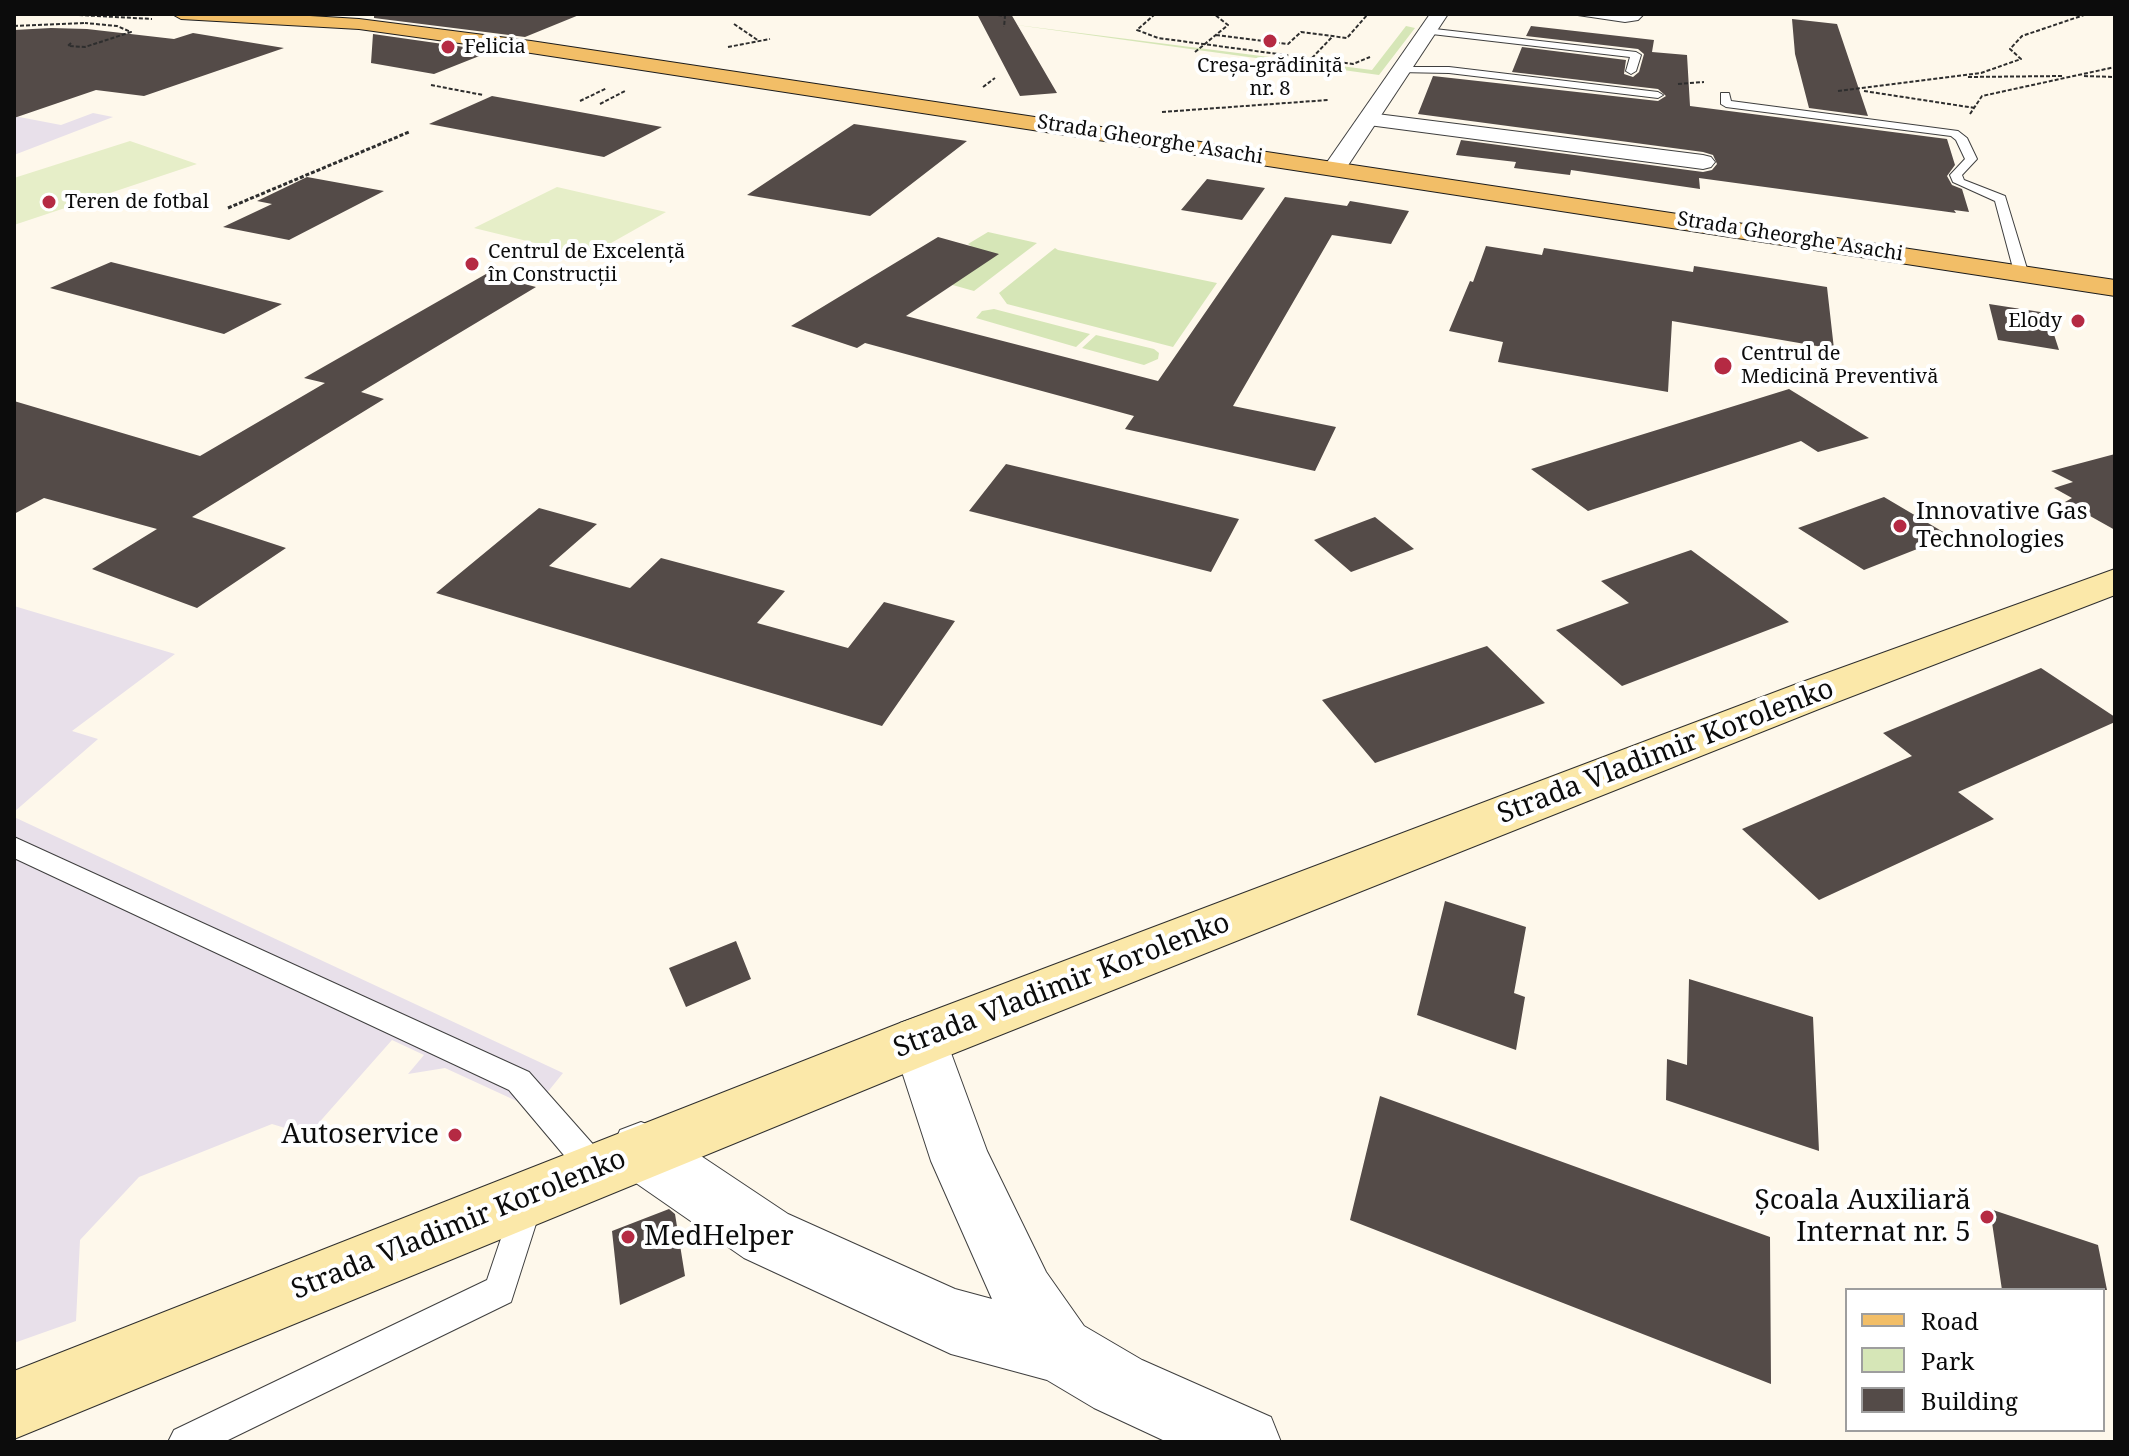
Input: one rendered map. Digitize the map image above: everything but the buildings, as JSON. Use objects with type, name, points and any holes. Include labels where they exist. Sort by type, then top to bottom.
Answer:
[{"type":"main road","name":"Strada Gheorghe Asachi","points":[[181,14],[287,16],[531,47],[2115,288]]},
{"type":"main road","name":"Strada Vladimir Korolenko","points":[[14,1405],[920,1041],[1809,696],[2115,581]]},
{"type":"street","points":[[1335,168],[1439,14]]},
{"type":"street","points":[[1369,119],[1703,162]]},
{"type":"street","points":[[920,1041],[961,1161],[1023,1295],[1060,1350]]},
{"type":"street","points":[[618,1160],[766,1236],[951,1321],[1060,1350],[1118,1384],[1246,1442]]},
{"type":"lane","points":[[1575,14],[1625,19],[1640,14]]},
{"type":"lane","points":[[1426,31],[1636,55],[1631,71]]},
{"type":"lane","points":[[1401,70],[1449,70],[1658,95]]},
{"type":"lane","points":[[1725,95],[1726,104],[1954,133],[1961,138],[1971,159],[1956,175],[1959,182],[2001,199],[2021,272]]},
{"type":"lane","points":[[14,847],[519,1081],[618,1160]]},
{"type":"lane","points":[[186,1442],[500,1291],[530,1196]]},
{"type":"path","points":[[992,14],[1005,16],[1004,27]]},
{"type":"path","points":[[1155,14],[1137,30],[1158,38],[1359,63],[1367,61],[1374,51]]},
{"type":"path","points":[[1195,52],[1228,25],[1214,14]]},
{"type":"path","points":[[1216,35],[1288,44],[1301,32],[1347,38],[1368,14]]},
{"type":"path","points":[[1835,92],[1981,73],[2021,59],[2010,49],[2022,36],[2087,14]]},
{"type":"path","points":[[85,23],[91,21]]},
{"type":"path","points":[[14,26],[85,23],[117,26],[131,32],[90,46],[68,46],[71,43]]},
{"type":"path","points":[[734,24],[759,41]]},
{"type":"path","points":[[1312,58],[1333,36]]},
{"type":"path","points":[[1954,133],[1982,96],[2115,67]]},
{"type":"path","points":[[1951,77],[2115,77]]},
{"type":"path","points":[[580,101],[615,84]]},
{"type":"path","points":[[431,85],[483,95]]},
{"type":"path","points":[[600,104],[633,87]]},
{"type":"path","points":[[1672,89],[1725,95]]},
{"type":"path","points":[[1855,89],[1975,108]]},
{"type":"path","points":[[1148,113],[1328,100]]},
{"type":"path","points":[[228,208],[409,132]]},
{"type":"shaded area","points":[[93,113],[113,117],[14,155],[14,116],[61,125]]},
{"type":"shaded area","points":[[14,606],[175,654],[72,731],[98,739],[14,812]]},
{"type":"shaded area","points":[[14,817],[563,1073],[534,1109],[445,1068],[408,1074],[424,1055],[392,1040],[308,1135],[272,1124],[139,1177],[80,1240],[76,1321],[14,1343]]},
{"type":"green space","points":[[1009,24],[1372,70],[1406,26],[1415,28],[1379,75]]},
{"type":"green space","name":"Teren de fotbal","points":[[130,141],[197,164],[14,225],[14,178]]},
{"type":"green space","points":[[557,187],[666,212],[588,256],[474,228]]},
{"type":"green space","points":[[988,232],[1037,243],[974,291],[917,275],[971,246],[968,244]]},
{"type":"green space","points":[[1055,248],[1217,283],[1173,347],[1007,304],[999,293]]},
{"type":"green space","points":[[994,309],[1090,334],[1076,347],[976,318],[982,311]]},
{"type":"green space","points":[[1096,335],[1154,349],[1159,353],[1158,359],[1144,365],[1082,348]]},
{"type":"place","name":"Creșa-grădiniță nr. 8","points":[[1270,41]]},
{"type":"place","name":"Felicia","points":[[448,47]]},
{"type":"place","name":"Teren de fotbal","points":[[49,202]]},
{"type":"place","name":"Centrul de Excelență în Construcții","points":[[472,264]]},
{"type":"place","name":"Elody","points":[[2078,321]]},
{"type":"place","name":"Centrul de Medicină Preventivă","points":[[1723,366]]},
{"type":"place","name":"Innovative Gas Technologies","points":[[1900,526]]},
{"type":"place","name":"Autoservice","points":[[455,1135]]},
{"type":"place","name":"Școala Auxiliară Internat nr. 5","points":[[1987,1217]]},
{"type":"place","name":"MedHelper","points":[[628,1237]]}]
